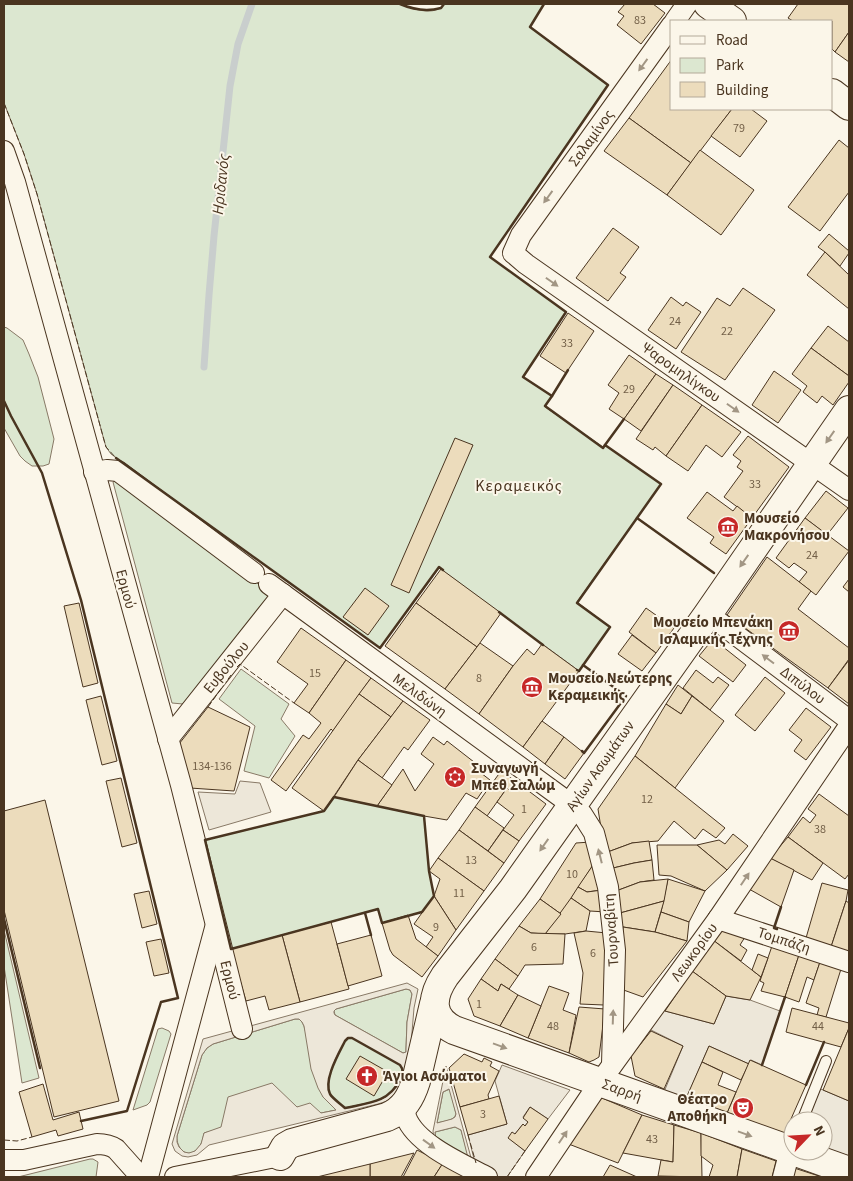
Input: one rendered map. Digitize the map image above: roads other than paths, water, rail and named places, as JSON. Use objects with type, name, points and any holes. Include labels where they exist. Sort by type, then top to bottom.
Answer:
[{"type":"street","points":[[676,20],[687,4]]},
{"type":"street","points":[[708,4],[731,20]]},
{"type":"street","name":"Σαλαμίνος","points":[[513,253],[521,235],[670,29]]},
{"type":"street","points":[[833,94],[849,106]]},
{"type":"street","name":"Ερμού","points":[[4,151],[15,182],[168,739],[197,846],[242,1029]]},
{"type":"street","name":"Ψαρομηλίγκου","points":[[513,253],[849,490]]},
{"type":"street","name":"Αγίων Ασωμάτων","points":[[406,1110],[416,1081],[434,1000],[440,983],[513,890],[849,410]]},
{"type":"street","name":"Μελιδώνη","points":[[94,472],[118,471],[269,584],[572,805]]},
{"type":"street","name":"Ευβούλου","points":[[168,739],[269,584]]},
{"type":"street","name":"Διπύλου","points":[[708,614],[849,720]]},
{"type":"street","name":"Λεωκορίου","points":[[536,1177],[606,1074],[718,919],[849,726]]},
{"type":"street","name":"Τουρναβίτη","points":[[572,805],[582,814],[594,833],[608,887],[615,950],[606,1074]]},
{"type":"street","name":"Τομπάζη","points":[[718,919],[849,962]]},
{"type":"street","points":[[148,1177],[216,926]]},
{"type":"street","points":[[434,1000],[440,1020],[444,1026],[454,1030]]},
{"type":"street","points":[[175,1177],[282,1167],[285,1147],[292,1143],[412,1109],[420,1093],[431,1048],[439,1037],[454,1030]]},
{"type":"street","name":"Σαρρή","points":[[454,1030],[606,1074],[783,1143]]},
{"type":"street","points":[[406,1110],[416,1133],[427,1144],[479,1173]]},
{"type":"street","points":[[4,1160],[24,1160],[103,1144],[116,1150],[141,1177]]},
{"type":"street","points":[[783,1177],[788,1161]]},
{"type":"street","name":"Σαρρή","points":[[826,1161],[849,1171]]},
{"type":"lane","points":[[806,1111],[826,1061]]},
{"type":"waterway","name":"Ηριδανός","points":[[204,367],[214,236],[230,86],[238,44],[252,4]]},
{"type":"place","name":"Μουσείο Μακρονήσου","points":[[728,527]]},
{"type":"place","name":"Μουσείο Μπενάκη Ισλαμικής Τέχνης","points":[[789,631]]},
{"type":"place","name":"Μουσείο Νεώτερης Κεραμεικής","points":[[532,687]]},
{"type":"place","name":"Συναγωγή Μπεθ Σαλώμ","points":[[455,777]]},
{"type":"place","name":"Άγιοι Ασώματοι","points":[[367,1076]]},
{"type":"place","name":"Θέατρο Αποθήκη","points":[[743,1108]]},
{"type":"district","name":"Κεραμεικός","points":[[519,485]]}]
